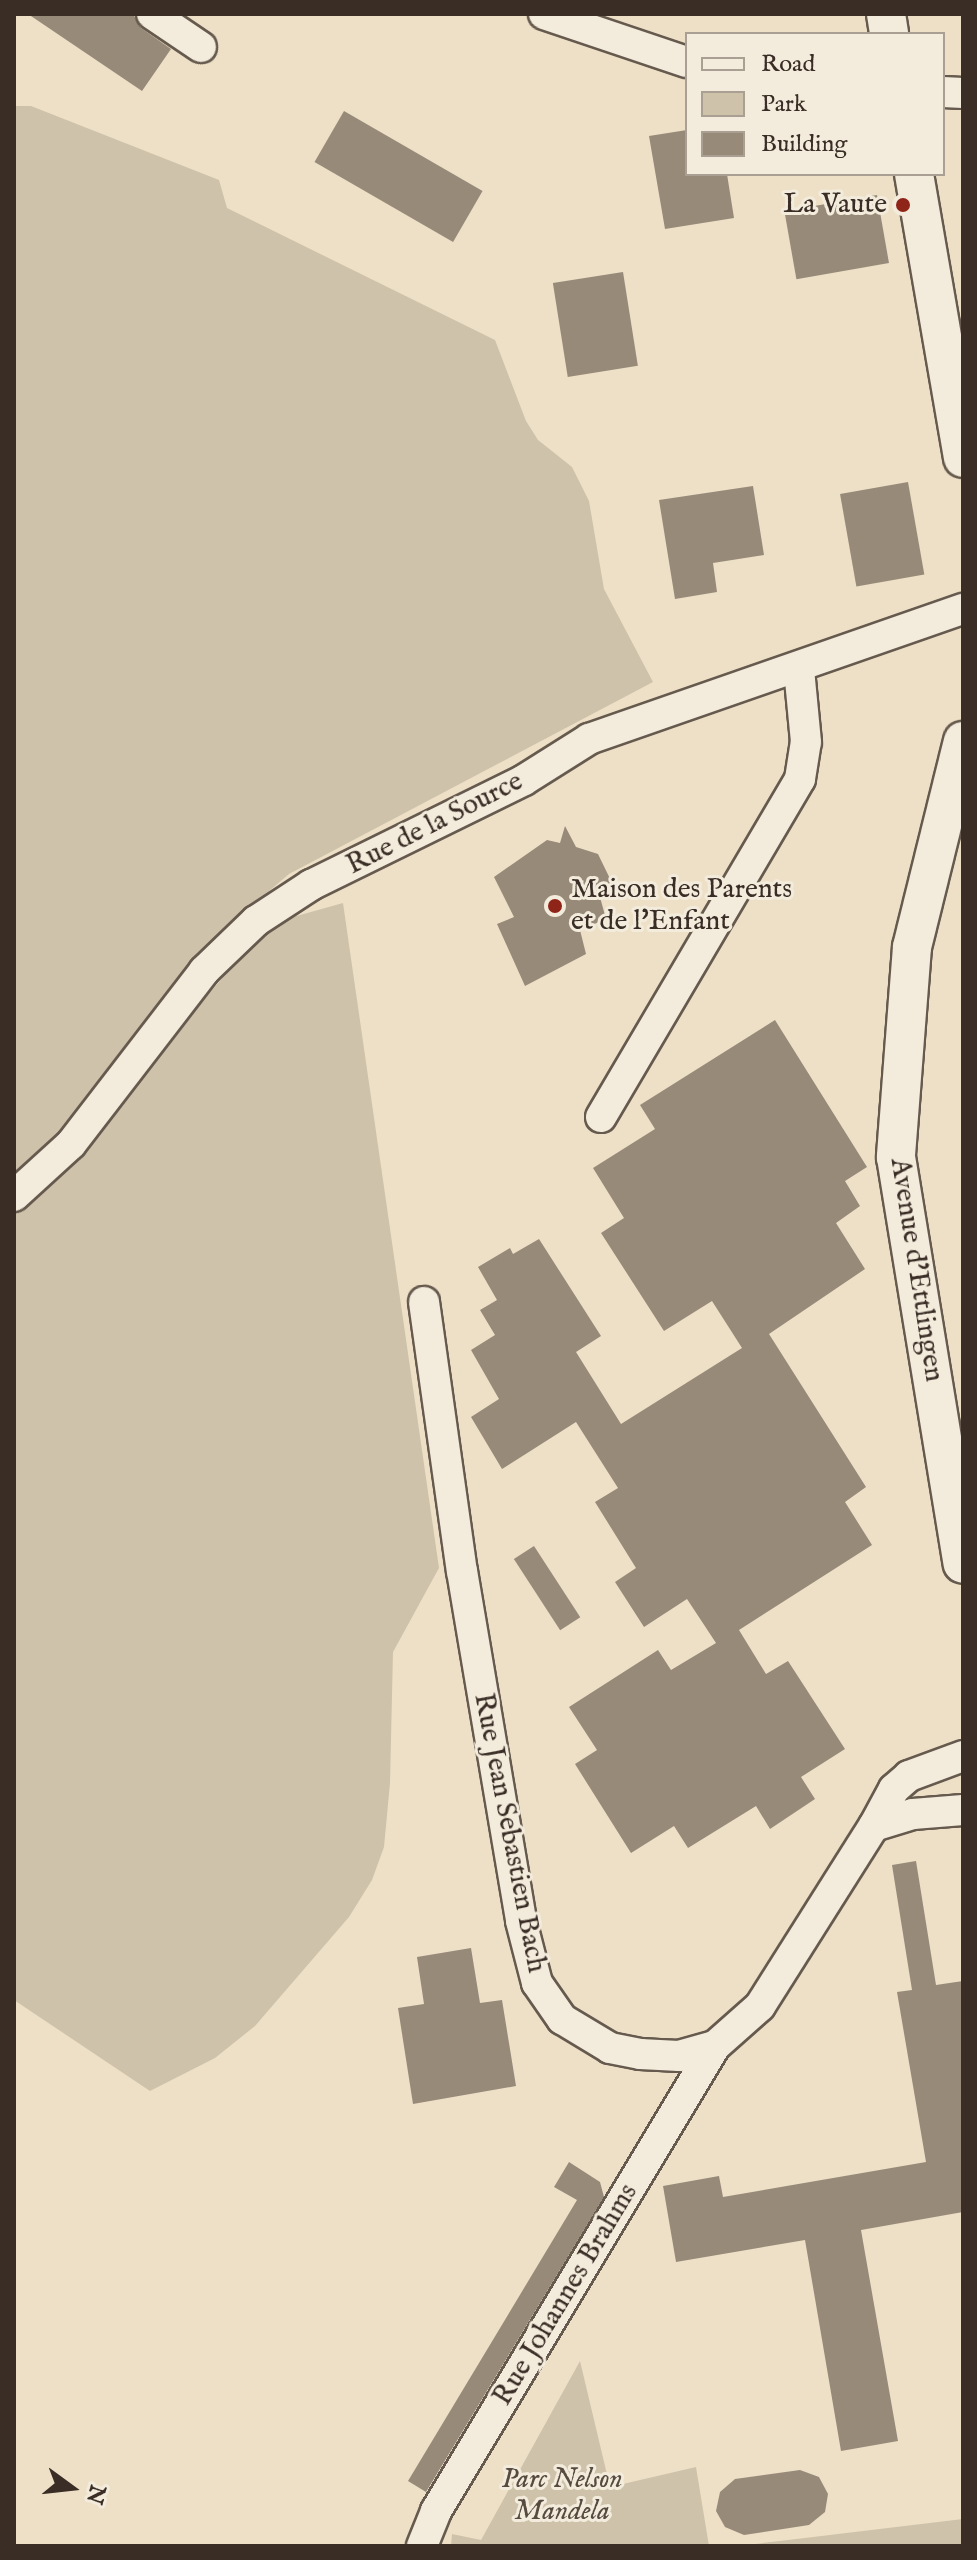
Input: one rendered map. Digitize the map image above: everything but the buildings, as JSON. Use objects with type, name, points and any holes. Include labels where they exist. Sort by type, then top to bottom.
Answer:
[{"type":"street","points":[[152,14],[201,47]]},
{"type":"street","points":[[544,14],[685,61]]},
{"type":"street","points":[[914,176],[963,458]]},
{"type":"street","name":"Rue de la Source","points":[[14,1196],[71,1144],[204,971],[256,921],[311,885],[524,780],[589,739],[799,669],[963,609]]},
{"type":"street","points":[[601,1117],[800,779],[806,742],[799,669]]},
{"type":"street","name":"Avenue d'Ettlingen","points":[[963,741],[912,947],[896,1157],[963,1564]]},
{"type":"street","name":"Rue Jean Sebastien Bach","points":[[424,1302],[470,1619],[521,1921],[537,1983],[562,2019],[610,2048],[657,2056],[715,2046]]},
{"type":"street","points":[[715,2046],[760,2006],[874,1826],[894,1789],[909,1776],[963,1756]]},
{"type":"street","points":[[874,1826],[913,1814],[963,1810]]},
{"type":"street","name":"Rue Johannes Brahms","points":[[422,2546],[442,2501],[715,2046]]},
{"type":"green space","points":[[14,106],[31,106],[219,180],[227,208],[495,340],[526,421],[538,440],[572,467],[589,501],[604,589],[653,682],[289,874],[226,928],[177,982],[69,1128],[14,1183]]},
{"type":"green space","points":[[343,903],[439,1568],[393,1652],[390,1783],[384,1847],[372,1880],[349,1917],[255,2026],[215,2058],[150,2091],[14,2000],[14,1212],[40,1194],[268,924]]},
{"type":"green space","name":"Parc Nelson Mandela","points":[[580,2361],[610,2487],[696,2467],[709,2546],[451,2546],[452,2534],[481,2540]]},
{"type":"green space","points":[[963,2519],[963,2546],[738,2546]]},
{"type":"place","name":"La Vaute","points":[[903,205]]},
{"type":"place","name":"Maison des Parents et de l'Enfant","points":[[555,906]]}]
